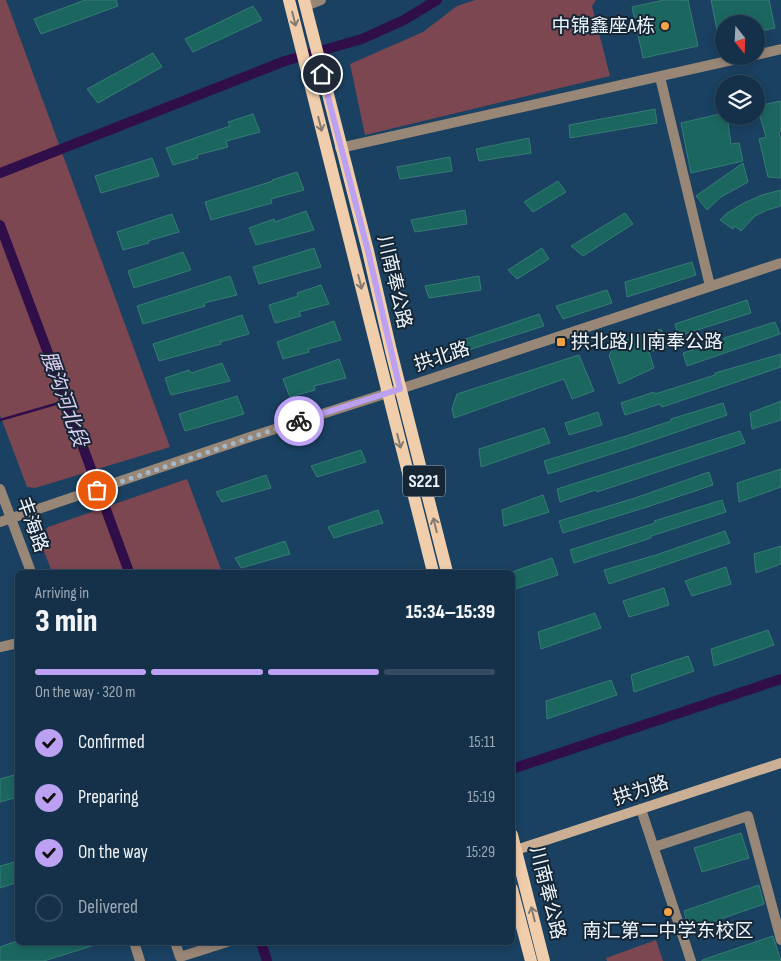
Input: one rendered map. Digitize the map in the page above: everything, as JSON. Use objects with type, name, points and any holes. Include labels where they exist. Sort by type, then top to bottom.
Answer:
[{"type":"main road","name":"川南奉公路","points":[[289,0],[432,570]]},
{"type":"main road","name":"川南奉公路","points":[[304,3],[368,251],[400,389],[446,570]]},
{"type":"main road","name":"拱为路","points":[[515,851],[781,764]]},
{"type":"main road","name":"川南奉公路","points":[[515,855],[544,961]]},
{"type":"main road","name":"川南奉公路","points":[[515,900],[531,961]]},
{"type":"street","points":[[304,3],[321,0]]},
{"type":"street","points":[[765,53],[781,49]]},
{"type":"street","points":[[340,148],[715,64]]},
{"type":"street","points":[[660,76],[710,286]]},
{"type":"street","name":"拱北路","points":[[0,522],[247,438],[781,263]]},
{"type":"street","name":"丰海路","points":[[0,489],[30,570]]},
{"type":"street","points":[[0,647],[15,644]]},
{"type":"street","points":[[641,810],[691,961]]},
{"type":"street","points":[[654,847],[748,816],[781,940]]},
{"type":"street","points":[[135,945],[140,961]]},
{"type":"street","points":[[176,945],[180,957],[218,945]]},
{"type":"shaded area","points":[[0,0],[6,0],[170,447],[35,488],[27,487],[0,415]]},
{"type":"shaded area","points":[[475,0],[596,0],[592,6],[610,76],[365,135],[350,64],[423,32],[457,6]]},
{"type":"shaded area","points":[[187,479],[221,570],[51,570],[39,539],[48,527]]},
{"type":"shaded area","points":[[656,940],[663,961],[607,961],[606,958]]},
{"type":"building","points":[[85,0],[116,0],[118,6],[41,34],[34,19]]},
{"type":"building","name":"中锦鑫座A栋","points":[[664,0],[688,0],[698,46],[643,58],[632,7]]},
{"type":"building","points":[[711,0],[769,0],[775,28],[765,30],[765,15],[715,15],[715,20]]},
{"type":"building","points":[[253,6],[262,20],[193,52],[185,39]]},
{"type":"building","points":[[153,53],[162,67],[98,103],[87,89]]},
{"type":"building","points":[[781,101],[781,131],[779,132],[781,140],[781,178],[768,177],[759,139],[766,137],[763,125],[765,125],[765,104]]},
{"type":"building","points":[[655,109],[657,123],[570,138],[569,125]]},
{"type":"building","points":[[253,114],[260,132],[226,141],[228,147],[197,155],[198,158],[173,165],[166,148],[230,126],[228,122]]},
{"type":"building","points":[[715,115],[715,125],[728,125],[731,144],[739,143],[743,161],[691,173],[681,123]]},
{"type":"building","points":[[529,138],[531,153],[479,161],[476,149]]},
{"type":"building","points":[[450,157],[452,171],[400,179],[397,167]]},
{"type":"building","points":[[152,158],[159,176],[101,193],[95,176]]},
{"type":"building","points":[[743,163],[748,182],[721,197],[707,210],[696,196]]},
{"type":"building","points":[[297,172],[304,190],[271,199],[272,203],[211,220],[205,202]]},
{"type":"building","points":[[558,181],[566,192],[533,212],[524,202]]},
{"type":"building","points":[[781,190],[781,206],[755,216],[741,231],[735,226],[733,229],[720,220],[727,213],[744,203],[762,195]]},
{"type":"building","points":[[465,210],[467,224],[415,232],[411,220]]},
{"type":"building","points":[[306,211],[314,230],[256,245],[249,228],[274,219],[275,222]]},
{"type":"building","points":[[625,213],[633,224],[583,256],[571,246]]},
{"type":"building","points":[[172,214],[179,232],[123,250],[117,232]]},
{"type":"building","points":[[314,248],[321,267],[259,284],[253,267]]},
{"type":"building","points":[[542,248],[549,259],[517,279],[508,270]]},
{"type":"building","points":[[183,252],[191,270],[134,288],[128,271]]},
{"type":"building","points":[[692,262],[696,275],[627,297],[625,282]]},
{"type":"building","points":[[230,276],[237,295],[204,303],[205,306],[143,324],[137,306]]},
{"type":"building","points":[[479,276],[481,290],[429,298],[425,286]]},
{"type":"building","points":[[321,285],[329,304],[299,312],[301,316],[275,323],[269,305],[298,296],[297,293]]},
{"type":"building","points":[[607,290],[612,303],[563,319],[556,306]]},
{"type":"building","points":[[747,300],[751,313],[678,336],[675,324]]},
{"type":"building","points":[[539,314],[544,326],[465,351],[463,340]]},
{"type":"building","points":[[242,315],[249,334],[220,342],[221,344],[159,361],[153,344]]},
{"type":"building","points":[[334,321],[341,340],[308,349],[309,352],[283,359],[277,342]]},
{"type":"building","points":[[775,322],[780,334],[687,366],[683,353]]},
{"type":"building","points":[[661,329],[668,347],[649,352],[654,368],[619,384],[609,355],[617,343]]},
{"type":"building","points":[[781,354],[781,367],[662,407],[660,404],[625,415],[621,403]]},
{"type":"building","points":[[579,355],[594,391],[572,399],[564,379],[454,418],[452,409],[457,394]]},
{"type":"building","points":[[339,359],[346,378],[314,386],[315,390],[290,397],[283,379]]},
{"type":"building","points":[[222,363],[230,381],[171,395],[165,378],[189,370],[191,373]]},
{"type":"building","points":[[237,396],[244,414],[185,431],[179,414]]},
{"type":"building","points":[[781,401],[781,420],[752,429],[750,413]]},
{"type":"building","points":[[723,403],[727,415],[548,474],[544,461]]},
{"type":"building","points":[[598,412],[602,425],[569,435],[565,423]]},
{"type":"building","points":[[544,428],[550,443],[481,467],[479,449]]},
{"type":"building","points":[[740,431],[745,443],[597,492],[596,490],[560,502],[557,489]]},
{"type":"building","points":[[361,450],[366,462],[317,477],[311,466]]},
{"type":"building","points":[[781,469],[781,487],[739,502],[737,483]]},
{"type":"building","points":[[709,472],[713,485],[563,533],[559,521],[635,498]]},
{"type":"building","points":[[266,475],[271,488],[222,502],[216,492]]},
{"type":"building","points":[[543,495],[549,512],[504,526],[502,510]]},
{"type":"building","points":[[722,500],[726,512],[574,563],[570,550]]},
{"type":"building","points":[[378,510],[383,523],[334,538],[328,527]]},
{"type":"building","points":[[725,531],[730,543],[609,584],[604,570],[656,555]]},
{"type":"building","points":[[285,541],[290,554],[241,568],[235,558]]},
{"type":"building","points":[[781,546],[781,564],[756,573],[754,554]]},
{"type":"building","points":[[552,558],[558,575],[515,589],[515,571]]},
{"type":"building","points":[[726,567],[731,584],[692,596],[685,581]]},
{"type":"building","points":[[664,588],[669,605],[629,617],[623,601]]},
{"type":"building","points":[[595,613],[601,628],[541,649],[538,632]]},
{"type":"building","points":[[768,630],[774,645],[714,666],[711,649]]},
{"type":"building","points":[[688,656],[694,671],[634,692],[631,675]]},
{"type":"building","points":[[611,680],[617,695],[547,719],[546,701]]},
{"type":"building","points":[[15,775],[15,798],[0,802],[0,779]]},
{"type":"building","points":[[741,833],[749,858],[702,872],[694,848]]},
{"type":"building","points":[[15,862],[15,883],[0,888],[0,866]]},
{"type":"building","points":[[759,885],[764,904],[689,930],[684,911]]},
{"type":"building","points":[[773,936],[781,961],[702,961],[702,960]]},
{"type":"building","points":[[14,942],[15,945],[95,945],[44,961],[0,961],[0,947]]},
{"type":"waterway","points":[[0,173],[285,61],[362,39],[404,20],[437,0]]},
{"type":"waterway","name":"腰沟河北段","points":[[0,225],[128,570]]},
{"type":"waterway","points":[[0,420],[66,401]]},
{"type":"waterway","points":[[515,768],[781,679]]},
{"type":"waterway","name":"腰沟河北段","points":[[262,945],[267,961]]},
{"type":"way so far","points":[[97,490],[299,421]]},
{"type":"place","name":"中锦鑫座A栋","points":[[665,26]]},
{"type":"place","name":"拱北路川南奉公路","points":[[561,342]]},
{"type":"place","name":"南汇第二中学东校区","points":[[668,912]]},
{"type":"route","points":[[299,421],[400,389],[368,251],[322,74]]}]
